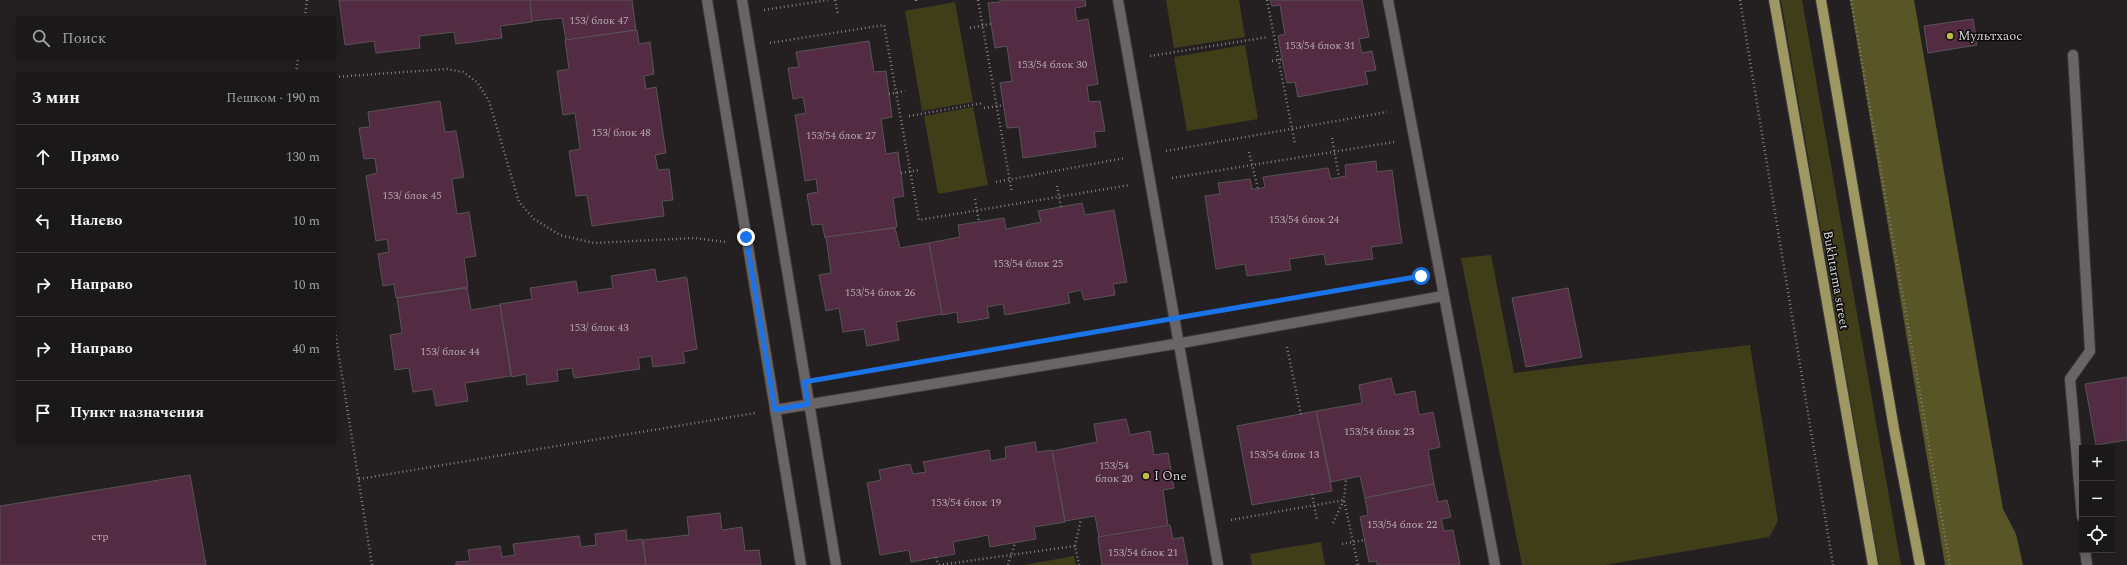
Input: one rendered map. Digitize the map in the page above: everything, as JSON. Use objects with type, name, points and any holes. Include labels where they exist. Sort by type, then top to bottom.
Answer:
[{"type":"main road","name":"Bukhtarma street","points":[[1774,0],[1873,565]]},
{"type":"main road","points":[[1822,0],[1894,429],[1920,565]]},
{"type":"lane","points":[[707,0],[801,565]]},
{"type":"lane","points":[[742,0],[836,565]]},
{"type":"lane","points":[[1118,0],[1218,565]]},
{"type":"lane","points":[[1388,0],[1495,565]]},
{"type":"lane","points":[[2073,54],[2090,351],[2070,379],[2079,482]]},
{"type":"lane","points":[[775,410],[1179,343],[1443,296]]},
{"type":"lane","points":[[2085,553],[2087,565]]},
{"type":"path","points":[[305,16],[307,0]]},
{"type":"path","points":[[744,13],[828,0]]},
{"type":"path","points":[[835,0],[838,15]]},
{"type":"path","points":[[978,0],[1012,193]]},
{"type":"path","points":[[1267,0],[1280,59],[1295,144]]},
{"type":"path","points":[[1740,0],[1833,565]]},
{"type":"path","points":[[1851,0],[1950,565]]},
{"type":"path","points":[[970,28],[991,24]]},
{"type":"path","points":[[750,46],[884,25],[920,220],[1414,138]]},
{"type":"path","points":[[1128,60],[1268,37]]},
{"type":"path","points":[[1272,61],[1280,59]]},
{"type":"path","points":[[296,72],[298,60]]},
{"type":"path","points":[[336,77],[447,69],[463,72],[477,82],[489,101],[519,202],[534,219],[560,235],[594,243],[695,238],[724,242],[746,237]]},
{"type":"path","points":[[889,94],[905,91]]},
{"type":"path","points":[[909,116],[983,103]]},
{"type":"path","points":[[984,108],[1004,105]]},
{"type":"path","points":[[996,182],[1408,108]]},
{"type":"path","points":[[1332,138],[1339,177]]},
{"type":"path","points":[[1250,152],[1258,189]]},
{"type":"path","points":[[901,173],[919,170]]},
{"type":"path","points":[[1057,186],[1061,207]]},
{"type":"path","points":[[975,199],[979,222]]},
{"type":"path","points":[[919,362],[1439,272]]},
{"type":"path","points":[[336,337],[372,565]]},
{"type":"path","points":[[1286,342],[1301,415]]},
{"type":"path","points":[[359,479],[775,410]]},
{"type":"path","points":[[1346,479],[1344,500],[1358,565]]},
{"type":"path","points":[[1312,494],[1316,520]]},
{"type":"path","points":[[1211,524],[1344,500]]},
{"type":"path","points":[[1333,523],[1344,500]]},
{"type":"path","points":[[1079,565],[1075,546],[1081,519]]},
{"type":"path","points":[[1342,544],[1364,540]]},
{"type":"path","points":[[1008,565],[1014,543]]},
{"type":"path","points":[[936,557],[939,565],[1075,546]]},
{"type":"shaded area","points":[[1166,0],[1239,0],[1245,37],[1174,48]]},
{"type":"shaded area","points":[[1781,0],[1802,0],[1901,565],[1879,565]]},
{"type":"shaded area","points":[[1850,0],[1914,0],[2003,509],[2016,534],[2023,565],[1945,565]]},
{"type":"shaded area","points":[[955,2],[973,102],[922,111],[905,11]]},
{"type":"shaded area","points":[[1245,45],[1258,119],[1187,131],[1174,57]]},
{"type":"shaded area","points":[[973,107],[988,185],[938,194],[924,116]]},
{"type":"shaded area","points":[[1491,255],[1514,373],[1750,345],[1778,521],[1769,537],[1605,565],[1522,565],[1461,258]]},
{"type":"shaded area","points":[[1321,542],[1325,565],[1252,565],[1250,554]]},
{"type":"shaded area","points":[[1074,556],[1076,565],[1024,565]]},
{"type":"building","points":[[339,0],[530,0],[532,22],[500,26],[502,38],[456,44],[454,32],[419,36],[420,48],[376,53],[374,41],[345,45]]},
{"type":"building","points":[[530,0],[632,0],[636,30],[566,40],[562,18],[532,21]]},
{"type":"building","points":[[1000,0],[1085,0],[1086,6],[1075,8],[1077,21],[1088,19],[1098,84],[1087,86],[1089,102],[1100,101],[1105,131],[1094,132],[1096,147],[1023,158],[1019,127],[1007,128],[1000,83],[1012,81],[1007,46],[995,48],[991,24],[988,3],[1000,2]]},
{"type":"building","points":[[1270,0],[1362,0],[1369,37],[1359,39],[1362,53],[1372,51],[1376,70],[1365,72],[1368,84],[1298,97],[1295,82],[1287,83],[1282,59],[1278,36],[1285,34],[1280,5],[1272,6]]},
{"type":"building","name":"Мультхаос","points":[[1973,19],[1977,45],[1928,53],[1924,26]]},
{"type":"building","points":[[637,30],[639,44],[650,42],[654,74],[644,76],[646,89],[656,87],[666,153],[655,155],[658,170],[669,169],[673,200],[662,201],[664,216],[592,226],[587,195],[576,196],[569,151],[580,149],[575,113],[563,115],[557,71],[569,69],[565,40]]},
{"type":"building","points":[[869,41],[874,72],[886,71],[892,117],[881,119],[886,154],[898,152],[904,196],[893,198],[897,227],[825,238],[822,224],[812,225],[807,194],[818,192],[816,179],[805,181],[795,115],[806,113],[803,97],[793,99],[788,68],[799,67],[796,52]]},
{"type":"building","points":[[440,101],[445,132],[456,131],[464,177],[452,179],[457,214],[469,212],[476,256],[464,258],[468,287],[396,298],[394,284],[383,286],[378,254],[389,252],[387,239],[376,241],[366,176],[377,173],[375,158],[364,159],[359,128],[370,127],[368,112]]},
{"type":"building","points":[[1376,161],[1377,172],[1392,170],[1402,243],[1371,247],[1373,259],[1326,265],[1324,254],[1289,259],[1291,270],[1247,276],[1245,264],[1216,269],[1205,196],[1220,194],[1218,183],[1250,179],[1252,189],[1258,189],[1265,187],[1263,177],[1328,168],[1331,179],[1346,176],[1345,165]]},
{"type":"building","points":[[1082,203],[1085,215],[1114,210],[1127,282],[1113,284],[1115,295],[1084,300],[1081,290],[1068,293],[1070,303],[1005,315],[1003,304],[987,307],[989,318],[958,323],[957,312],[942,315],[929,243],[960,237],[958,225],[1004,218],[1006,229],[1041,222],[1038,211]]},
{"type":"building","points":[[895,228],[900,248],[929,243],[942,314],[896,322],[899,340],[867,346],[864,329],[843,332],[839,308],[826,311],[819,275],[831,273],[826,237]]},
{"type":"building","points":[[655,269],[657,282],[686,277],[687,279],[697,349],[683,352],[685,363],[653,367],[651,356],[638,358],[640,369],[574,378],[572,368],[557,370],[558,381],[527,385],[526,374],[512,377],[500,304],[532,299],[530,288],[576,281],[578,293],[613,288],[611,276]]},
{"type":"building","points":[[467,288],[471,310],[500,305],[511,376],[465,383],[468,401],[436,406],[433,389],[413,392],[409,368],[395,370],[390,335],[402,333],[397,298]]},
{"type":"building","points":[[1568,288],[1582,357],[1526,367],[1512,298]]},
{"type":"building","points":[[2127,377],[2127,440],[2096,445],[2085,384]]},
{"type":"building","points":[[1391,378],[1395,395],[1415,391],[1419,415],[1433,412],[1440,447],[1428,450],[1434,484],[1365,498],[1360,476],[1331,482],[1316,411],[1362,403],[1359,385]]},
{"type":"building","points":[[1316,411],[1332,491],[1252,505],[1237,426]]},
{"type":"building","points":[[1126,419],[1130,435],[1150,431],[1154,455],[1168,453],[1174,488],[1163,490],[1168,526],[1099,537],[1095,516],[1065,521],[1052,451],[1097,442],[1094,424]]},
{"type":"building","points":[[1035,442],[1037,452],[1052,450],[1065,522],[1034,527],[1036,539],[990,547],[988,535],[953,542],[955,554],[911,562],[909,550],[880,555],[867,483],[881,480],[879,470],[910,464],[913,474],[926,472],[923,462],[989,450],[991,461],[1006,458],[1005,447]]},
{"type":"building","points":[[190,475],[206,565],[0,565],[0,506]]},
{"type":"building","points":[[1434,484],[1438,502],[1447,500],[1451,517],[1441,519],[1444,531],[1453,530],[1460,565],[1377,565],[1377,561],[1369,562],[1360,517],[1368,515],[1365,498]]},
{"type":"building","points":[[720,513],[722,530],[742,527],[745,551],[759,550],[761,565],[646,565],[643,540],[689,535],[687,517]]},
{"type":"building","points":[[1170,525],[1173,539],[1183,537],[1188,565],[1102,565],[1098,537]]},
{"type":"building","points":[[626,530],[627,541],[642,539],[646,565],[456,565],[456,562],[470,561],[468,550],[500,546],[502,557],[515,555],[513,544],[579,536],[581,547],[596,545],[595,534]]},
{"type":"place","name":"Мультхаос","points":[[1950,36]]},
{"type":"place","name":"I One","points":[[1146,476]]},
{"type":"route","points":[[746,237],[775,410],[808,404],[804,382],[1421,276]]}]
